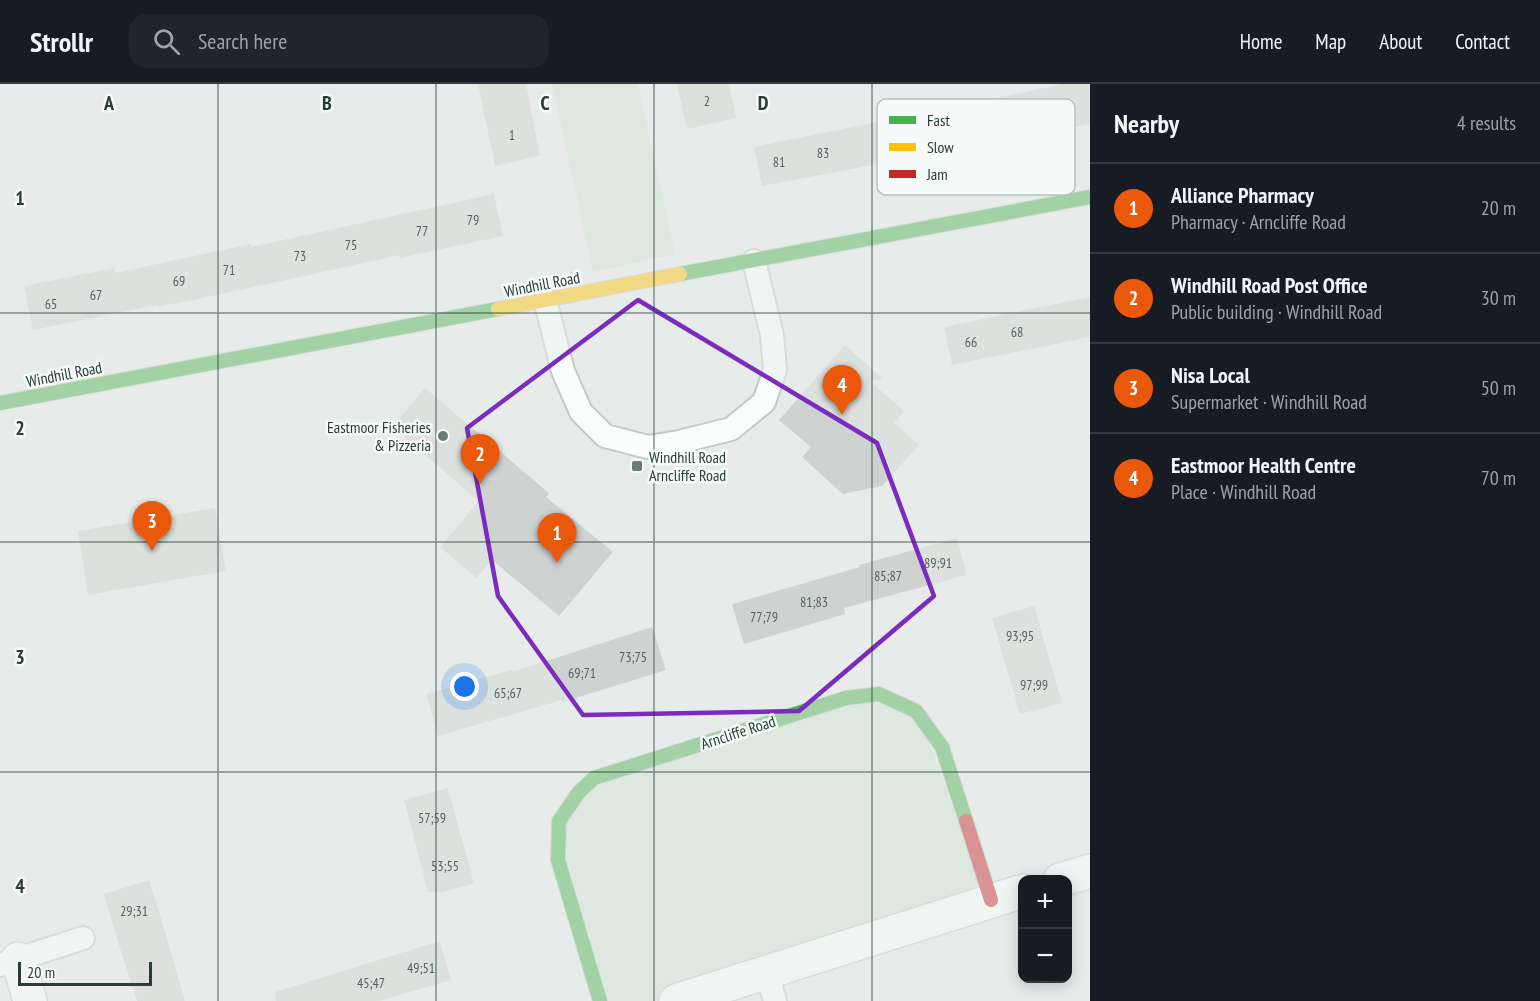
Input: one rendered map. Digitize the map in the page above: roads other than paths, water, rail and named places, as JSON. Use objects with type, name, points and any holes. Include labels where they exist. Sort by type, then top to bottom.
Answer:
[{"type":"street","name":"Windhill Road","points":[[0,403],[1090,197]]},
{"type":"street","name":"Arncliffe Road","points":[[600,1001],[558,860],[559,821],[579,792],[594,778],[846,698],[879,694],[916,711],[923,720],[942,747],[991,900]]},
{"type":"street","points":[[1072,876],[1090,871]]},
{"type":"street","points":[[676,1001],[771,987],[991,900],[1018,892]]},
{"type":"street","points":[[9,962],[30,1001]]},
{"type":"lane","points":[[545,300],[563,371],[581,412],[605,436],[648,447],[680,442],[732,429],[764,402],[775,370],[772,335],[754,261]]},
{"type":"lane","points":[[9,962],[83,938]]},
{"type":"place","name":"Eastmoor Health Centre","points":[[842,415]]},
{"type":"place","name":"Eastmoor Fisheries & Pizzeria","points":[[443,436]]},
{"type":"place","name":"Windhill Road Arncliffe Road","points":[[637,466]]},
{"type":"place","name":"Windhill Road Post Office","points":[[480,484]]},
{"type":"place","name":"Nisa Local","points":[[152,551]]},
{"type":"place","name":"Alliance Pharmacy","points":[[557,563]]}]
